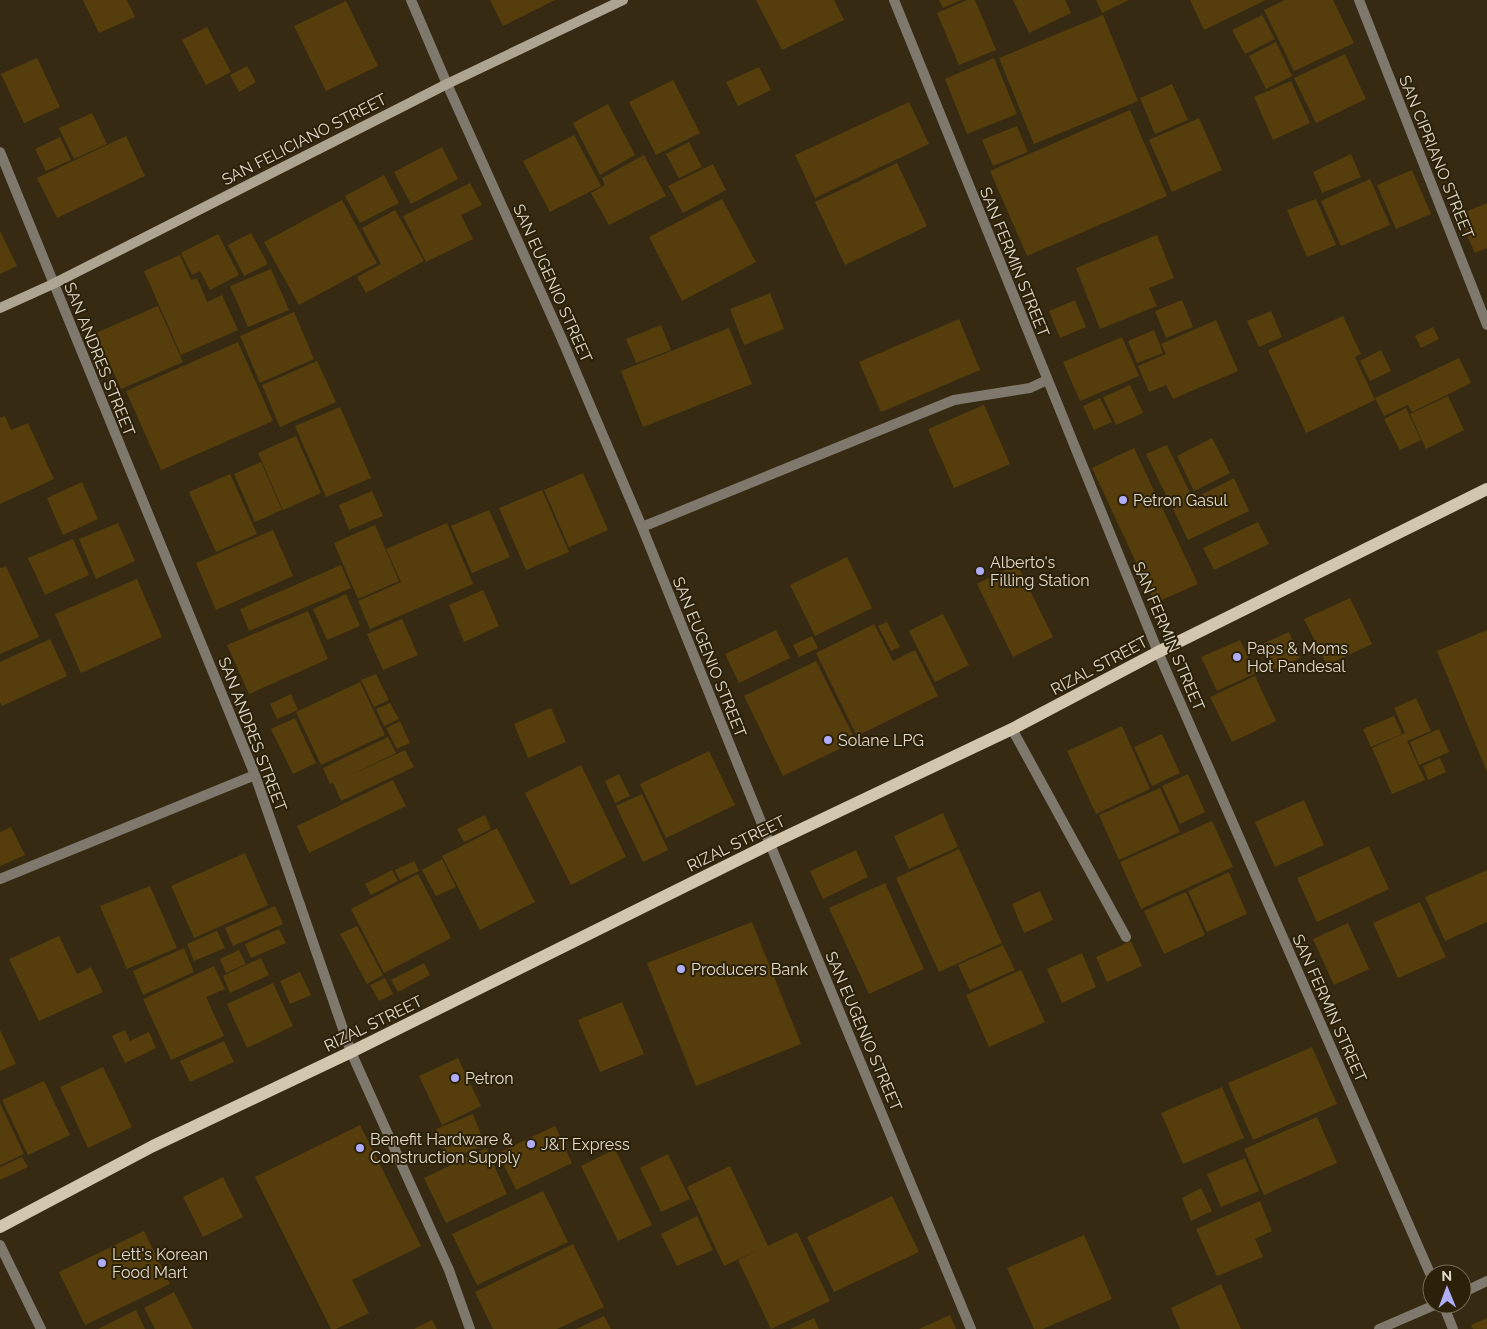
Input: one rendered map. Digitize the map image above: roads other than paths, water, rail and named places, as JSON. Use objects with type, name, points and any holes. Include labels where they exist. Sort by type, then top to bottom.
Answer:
[{"type":"main road","name":"SAN FELICIANO STREET","points":[[0,308],[53,284],[447,84],[623,0]]},
{"type":"main road","name":"RIZAL STREET","points":[[0,1227],[153,1146],[351,1052],[770,844],[1012,729],[1158,652],[1487,490]]},
{"type":"street","name":"SAN EUGENIO STREET","points":[[411,0],[561,336],[642,527],[770,844],[971,1329]]},
{"type":"street","name":"SAN FERMIN STREET","points":[[894,0],[1158,652],[1426,1264]]},
{"type":"street","name":"SAN CIPRIANO STREET","points":[[1359,0],[1487,325]]},
{"type":"street","name":"SAN ANDRES STREET","points":[[0,152],[255,775],[351,1052],[449,1270],[470,1329]]},
{"type":"street","points":[[642,527],[954,400],[1030,388],[1047,380]]},
{"type":"street","points":[[1012,729],[1126,937]]},
{"type":"street","points":[[0,879],[255,775]]},
{"type":"street","points":[[0,1245],[41,1329]]},
{"type":"street","points":[[1472,1288],[1487,1281]]},
{"type":"street","points":[[1379,1329],[1422,1310]]},
{"type":"street","points":[[1447,1314],[1453,1329]]},
{"type":"place","name":"Petron Gasul","points":[[1123,500]]},
{"type":"place","name":"Alberto's Filling Station","points":[[980,571]]},
{"type":"place","name":"Paps & Moms Hot Pandesal","points":[[1237,657]]},
{"type":"place","name":"Solane LPG","points":[[828,740]]},
{"type":"place","name":"Producers Bank","points":[[681,969]]},
{"type":"place","name":"Petron","points":[[455,1078]]},
{"type":"place","name":"J&T Express","points":[[531,1144]]},
{"type":"place","name":"Benefit Hardware & Construction Supply","points":[[360,1148]]},
{"type":"place","name":"Lett's Korean Food Mart","points":[[102,1263]]}]
